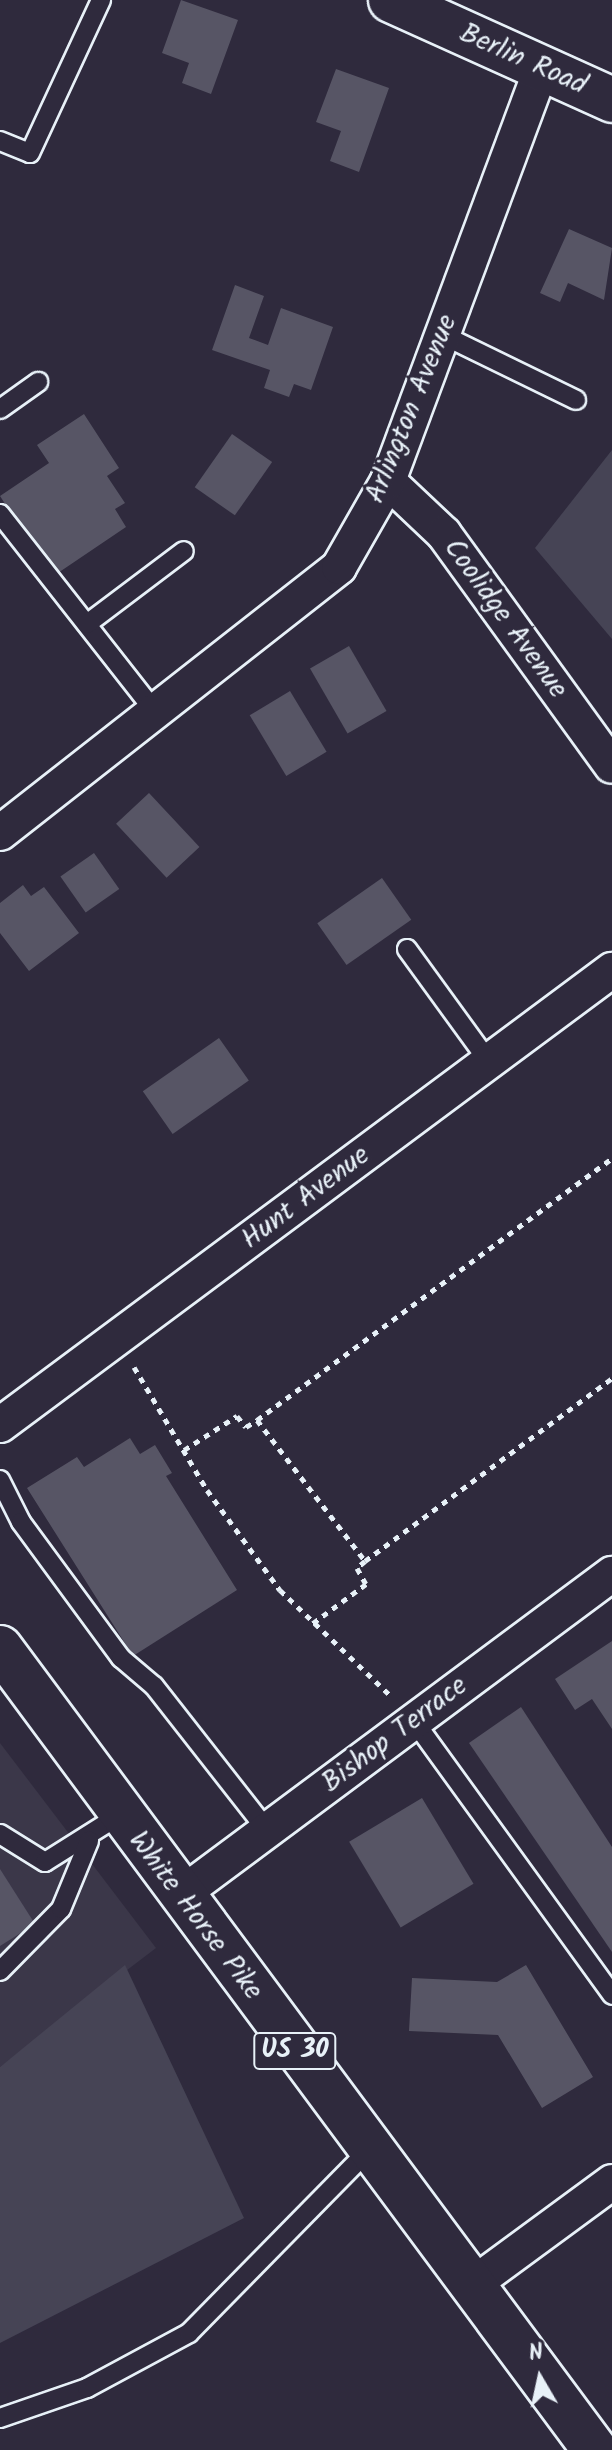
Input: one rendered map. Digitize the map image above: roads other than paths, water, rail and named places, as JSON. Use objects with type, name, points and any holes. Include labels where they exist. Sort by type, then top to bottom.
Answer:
[{"type":"main road","name":"Berlin Road","points":[[391,0],[612,100]]},
{"type":"main road","name":"White Horse Pike","points":[[0,1648],[104,1828],[179,1896],[595,2450]]},
{"type":"street","name":"Arlington Avenue","points":[[0,833],[339,567],[388,481],[542,68]]},
{"type":"street","name":"Coolidge Avenue","points":[[388,481],[444,534],[612,766]]},
{"type":"street","name":"Hunt Avenue","points":[[0,1425],[612,970]]},
{"type":"street","name":"Bishop Terrace","points":[[179,1896],[610,1579]]},
{"type":"street","points":[[472,2285],[612,2182]]},
{"type":"lane","points":[[0,141],[30,153],[101,0]]},
{"type":"lane","points":[[443,335],[576,400]]},
{"type":"lane","points":[[0,409],[38,382]]},
{"type":"lane","points":[[0,514],[155,712]]},
{"type":"lane","points":[[87,624],[184,551]]},
{"type":"lane","points":[[407,949],[489,1062]]},
{"type":"lane","points":[[0,1480],[21,1522],[121,1658],[154,1686],[267,1830]]},
{"type":"lane","points":[[414,1721],[612,1995]]},
{"type":"lane","points":[[0,1834],[45,1862],[104,1828]]},
{"type":"lane","points":[[0,1971],[61,1909],[104,1828]]},
{"type":"lane","points":[[0,2418],[87,2388],[189,2333],[370,2149]]}]
